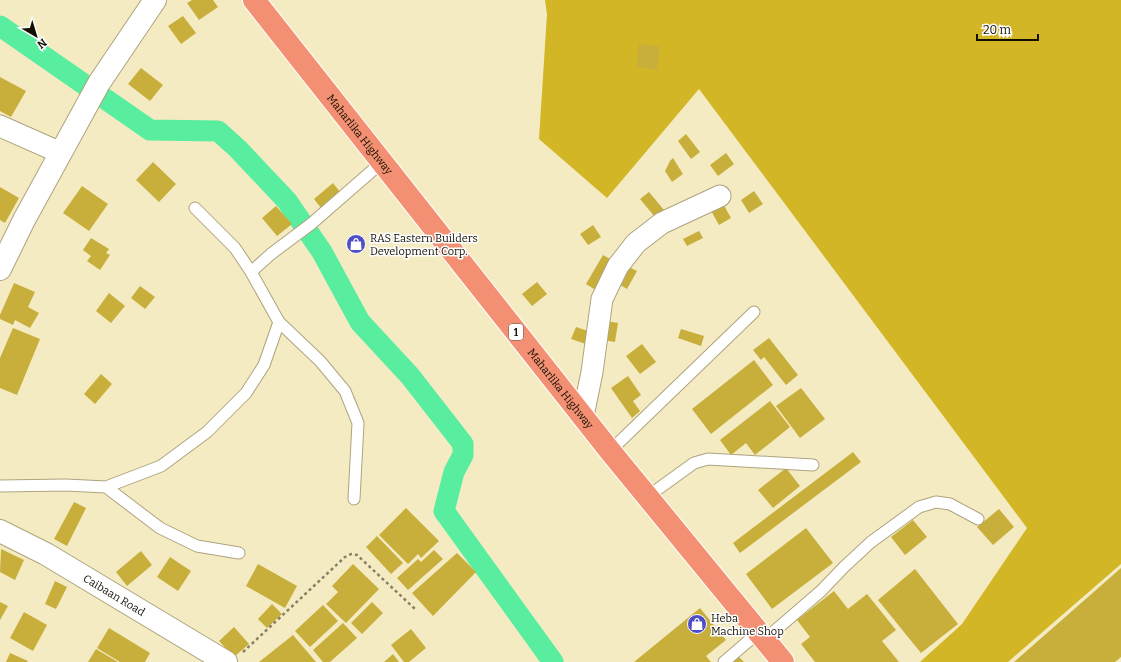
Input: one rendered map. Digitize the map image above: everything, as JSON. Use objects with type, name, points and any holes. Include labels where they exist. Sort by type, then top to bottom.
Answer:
[{"type":"highway","name":"Maharlika Highway","points":[[254,0],[610,451],[783,662]]},
{"type":"street","points":[[0,269],[24,220],[83,111],[155,0]]},
{"type":"street","points":[[0,126],[61,153]]},
{"type":"street","points":[[583,416],[592,372],[602,299],[618,266],[636,242],[662,223],[720,196]]},
{"type":"street","name":"Caibaan Road","points":[[0,531],[46,554],[234,657]]},
{"type":"lane","points":[[251,272],[297,233],[311,224],[382,163]]},
{"type":"lane","points":[[195,208],[235,248],[251,272],[279,322],[320,361],[344,391],[358,423],[354,499]]},
{"type":"lane","points":[[610,451],[754,312]]},
{"type":"lane","points":[[0,486],[66,485],[106,487],[161,466],[207,432],[246,393],[264,365],[279,322]]},
{"type":"lane","points":[[647,497],[694,463],[708,459],[813,465]]},
{"type":"lane","points":[[106,487],[160,528],[197,546],[239,553]]},
{"type":"lane","points":[[724,662],[821,591],[871,542],[919,507],[936,502],[950,504],[978,519]]},
{"type":"path","points":[[234,657],[345,557],[351,554],[357,555],[415,609]]},
{"type":"shaded area","points":[[545,0],[1121,0],[1121,564],[1008,662],[920,662],[962,624],[1027,528],[699,89],[607,198],[539,139],[547,14]]},
{"type":"building","points":[[192,0],[213,0],[218,7],[199,20],[187,3]]},
{"type":"building","points":[[183,16],[196,33],[181,44],[168,26]]},
{"type":"building","points":[[639,44],[660,47],[657,70],[636,67]]},
{"type":"building","points":[[141,68],[163,85],[150,101],[128,84]]},
{"type":"building","points":[[0,77],[26,91],[11,117],[0,111]]},
{"type":"building","points":[[686,134],[700,152],[691,159],[678,141]]},
{"type":"building","points":[[726,153],[734,164],[718,176],[710,165]]},
{"type":"building","points":[[673,158],[683,174],[672,182],[665,171]]},
{"type":"building","points":[[153,162],[176,184],[159,202],[136,180]]},
{"type":"building","points":[[333,183],[340,192],[321,208],[314,199]]},
{"type":"building","points":[[82,186],[108,204],[89,231],[63,213]]},
{"type":"building","points":[[0,187],[19,198],[5,223],[0,220]]},
{"type":"building","points":[[754,191],[763,204],[749,213],[741,200]]},
{"type":"building","points":[[649,192],[664,210],[655,217],[640,199]]},
{"type":"building","points":[[722,202],[731,218],[719,225],[710,209]]},
{"type":"building","points":[[276,206],[292,224],[277,236],[262,218]]},
{"type":"building","points":[[593,225],[601,237],[588,245],[580,234]]},
{"type":"building","points":[[699,231],[703,238],[687,246],[683,239]]},
{"type":"building","points":[[91,238],[109,249],[106,253],[110,255],[100,270],[87,261],[91,256],[83,250]]},
{"type":"building","points":[[603,255],[614,261],[597,291],[586,284]]},
{"type":"building","points":[[625,265],[637,271],[627,289],[615,282]]},
{"type":"building","points":[[537,282],[547,294],[532,306],[522,294]]},
{"type":"building","points":[[14,283],[35,292],[28,307],[39,313],[30,328],[15,320],[13,325],[0,319],[0,315]]},
{"type":"building","points":[[140,286],[155,297],[145,309],[131,298]]},
{"type":"building","points":[[109,293],[125,306],[111,323],[96,311]]},
{"type":"building","points":[[607,321],[618,323],[615,342],[603,340]]},
{"type":"building","points":[[576,327],[594,333],[589,345],[571,339]]},
{"type":"building","points":[[13,328],[40,339],[17,395],[0,388],[0,358]]},
{"type":"building","points":[[681,329],[704,336],[701,346],[678,338]]},
{"type":"building","points":[[769,338],[798,375],[786,385],[764,357],[761,360],[753,350]]},
{"type":"building","points":[[642,344],[656,362],[640,374],[626,356]]},
{"type":"building","points":[[754,360],[773,385],[711,434],[692,409]]},
{"type":"building","points":[[101,374],[112,384],[95,404],[84,394]]},
{"type":"building","points":[[628,376],[641,395],[633,401],[640,411],[632,418],[611,388]]},
{"type":"building","points":[[801,388],[825,419],[800,438],[776,406]]},
{"type":"building","points":[[770,401],[790,427],[755,455],[746,443],[731,455],[720,440]]},
{"type":"building","points":[[853,452],[861,462],[740,553],[733,543]]},
{"type":"building","points":[[786,468],[800,486],[773,508],[758,490]]},
{"type":"building","points":[[74,502],[86,508],[67,546],[54,539]]},
{"type":"building","points":[[406,508],[439,541],[421,558],[418,554],[408,564],[379,535]]},
{"type":"building","points":[[999,509],[1014,527],[993,545],[977,527]]},
{"type":"building","points":[[913,520],[927,537],[905,555],[891,537]]},
{"type":"building","points":[[806,528],[833,563],[772,609],[746,574]]},
{"type":"building","points":[[377,536],[403,563],[391,574],[366,547]]},
{"type":"building","points":[[1,549],[24,560],[15,580],[0,572]]},
{"type":"building","points":[[434,550],[443,559],[408,590],[397,578],[418,559],[421,562]]},
{"type":"building","points":[[141,551],[152,565],[127,586],[116,572]]},
{"type":"building","points":[[457,553],[476,572],[433,616],[412,593]]},
{"type":"building","points":[[170,557],[191,571],[178,591],[157,577]]},
{"type":"building","points":[[258,564],[297,586],[285,608],[246,586]]},
{"type":"building","points":[[353,564],[379,589],[346,623],[326,604],[338,592],[332,586]]},
{"type":"building","points":[[1121,568],[1121,657],[1115,662],[1014,662]]},
{"type":"building","points":[[915,569],[958,624],[921,653],[878,600]]},
{"type":"building","points":[[55,581],[67,587],[56,609],[45,604]]},
{"type":"building","points":[[834,591],[848,609],[867,594],[896,630],[882,641],[899,662],[815,662],[801,644],[810,637],[797,620]]},
{"type":"building","points":[[0,602],[8,606],[0,620]]},
{"type":"building","points":[[372,602],[383,613],[362,634],[351,623]]},
{"type":"building","points":[[272,604],[282,614],[267,628],[258,619]]},
{"type":"building","points":[[323,605],[338,621],[310,647],[295,631]]},
{"type":"building","name":"Heba Machine Shop","points":[[700,608],[726,640],[706,656],[711,662],[634,662]]},
{"type":"building","points":[[24,612],[47,625],[33,651],[10,638]]},
{"type":"building","points":[[343,623],[357,638],[330,662],[323,662],[313,650]]},
{"type":"building","points":[[234,627],[249,644],[234,657],[219,641]]},
{"type":"building","points":[[109,628],[150,653],[145,662],[120,662],[97,648]]},
{"type":"building","points":[[411,629],[426,648],[409,662],[404,662],[391,645]]},
{"type":"building","points":[[293,635],[316,662],[259,662]]},
{"type":"building","points":[[96,649],[118,662],[88,662]]},
{"type":"building","points":[[10,653],[28,661],[6,662]]},
{"type":"building","points":[[393,654],[399,662],[384,662]]},
{"type":"building","points":[[739,657],[744,662],[733,662]]},
{"type":"waterway","points":[[0,26],[150,130],[218,131],[238,149],[287,201],[322,252],[360,322],[410,376],[463,444],[463,455],[454,472],[444,511],[553,662]]},
{"type":"place","name":"RAS Eastern Builders Development Corp.","points":[[356,244]]},
{"type":"place","name":"Heba Machine Shop","points":[[697,624]]}]
